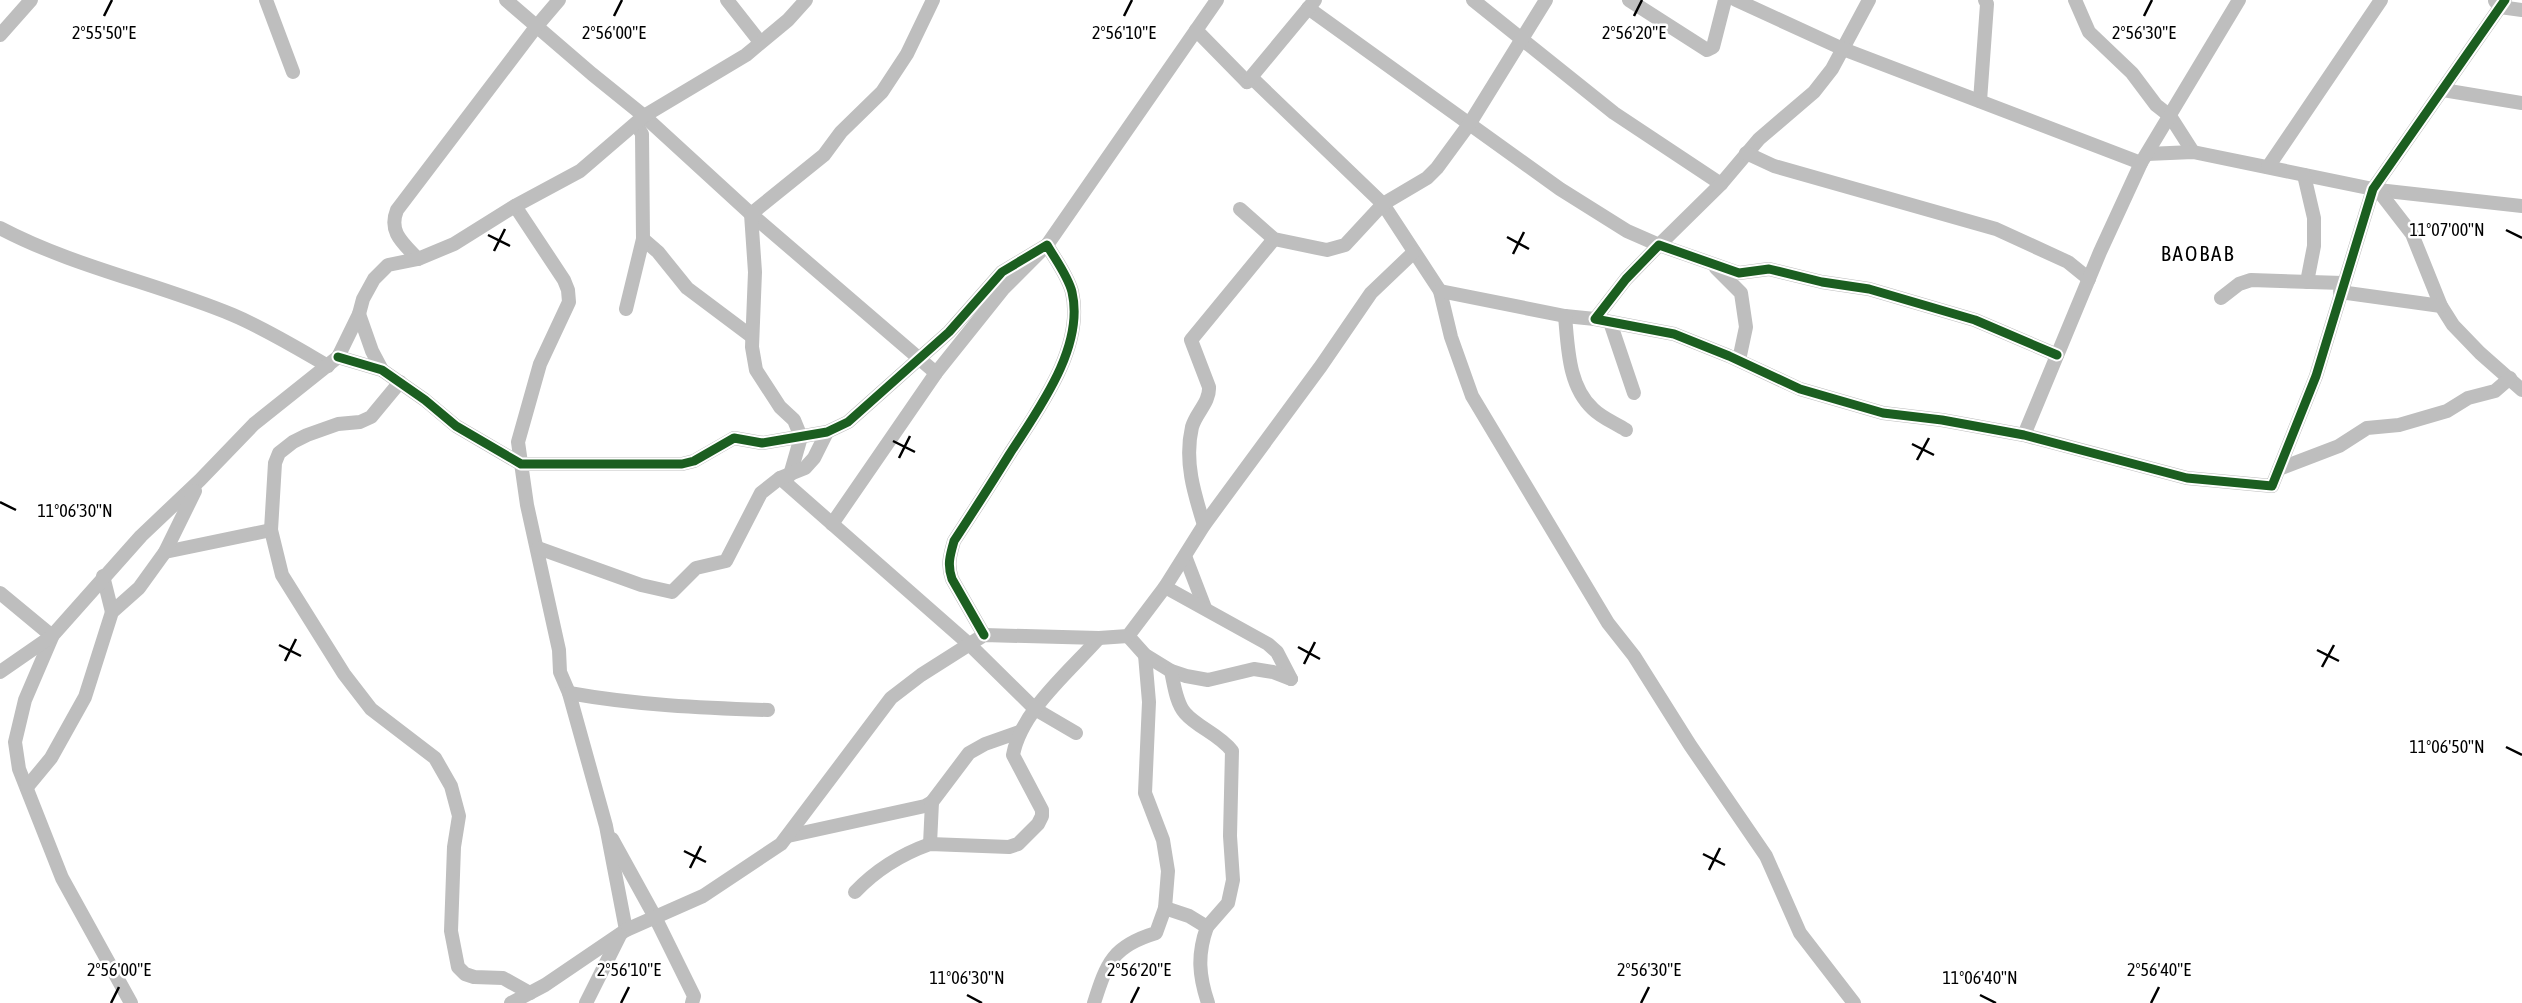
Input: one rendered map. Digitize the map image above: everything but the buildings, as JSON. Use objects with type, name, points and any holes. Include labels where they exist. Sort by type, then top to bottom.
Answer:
[{"type":"street","points":[[0,35],[31,0]]},
{"type":"street","points":[[266,0],[266,6],[293,72]]},
{"type":"street","points":[[506,0],[640,120],[936,373]]},
{"type":"street","points":[[418,259],[397,236],[393,224],[397,210],[559,0]]},
{"type":"street","points":[[727,0],[760,42]]},
{"type":"street","points":[[0,672],[52,636],[141,536],[254,424],[333,361],[359,314],[363,299],[374,279],[388,265],[418,259],[454,244],[515,206],[580,171],[640,120],[746,55],[788,20],[806,0]]},
{"type":"street","points":[[751,214],[824,155],[841,132],[890,83],[933,0]]},
{"type":"street","points":[[832,524],[936,373],[1004,288],[1047,245],[1217,0]]},
{"type":"street","points":[[1473,0],[1614,113],[1721,184]]},
{"type":"street","points":[[1240,209],[1274,239],[1327,250],[1345,245],[1383,204],[1427,178],[1437,168],[1470,123],[1546,0]]},
{"type":"street","points":[[1629,0],[1707,50],[1713,47],[1725,0]]},
{"type":"street","points":[[1736,0],[1843,49],[1980,101],[2144,158],[2193,152],[2376,190],[2522,206]]},
{"type":"street","points":[[1602,321],[1626,279],[1721,184],[1746,153],[1814,92],[1832,69],[1869,0]]},
{"type":"street","points":[[1980,101],[1985,49],[1985,0]]},
{"type":"street","points":[[2075,0],[2089,32],[2132,73],[2156,105],[2171,116],[2193,152]]},
{"type":"street","points":[[2024,435],[2100,252],[2144,158],[2239,0]]},
{"type":"street","points":[[2268,167],[2381,0]]},
{"type":"street","points":[[1440,291],[1674,334],[1739,360],[1800,389],[1883,413],[1942,420],[2024,435],[2187,478],[2272,486],[2314,384],[2342,287],[2376,190],[2500,2],[2522,10]]},
{"type":"street","points":[[1247,82],[1311,4],[1470,123],[1593,211],[1626,231],[1739,273],[1769,269],[1822,282],[1869,289],[1975,320],[2057,355]]},
{"type":"street","points":[[1196,30],[1247,82]]},
{"type":"street","points":[[1247,82],[1253,79],[1383,204],[1440,291],[1451,337],[1472,396],[1608,623],[1634,656],[1690,745],[1766,856],[1800,933],[1854,1003]]},
{"type":"street","points":[[2443,90],[2522,103]]},
{"type":"street","points":[[626,309],[643,239],[640,120]]},
{"type":"street","points":[[1746,153],[1788,170],[1996,229],[2068,262],[2089,279]]},
{"type":"street","points":[[2304,175],[2315,218],[2314,246],[2307,282]]},
{"type":"street","points":[[2376,190],[2412,234],[2441,306],[2453,325],[2522,390]]},
{"type":"street","points":[[515,206],[564,279],[568,290],[569,302],[540,364],[518,442],[527,505],[559,650],[560,672],[569,693],[606,826],[623,932],[586,1003]]},
{"type":"street","points":[[751,214],[755,272],[751,336],[756,370],[780,407],[794,420],[801,437],[785,476]]},
{"type":"street","points":[[0,228],[48,251],[230,314],[333,361],[382,370],[456,426],[521,464],[682,464],[694,461],[734,438],[762,443],[827,432],[848,422],[920,360],[949,332],[1002,272],[1047,245]]},
{"type":"street","points":[[643,239],[658,252],[687,288],[751,336]]},
{"type":"street","points":[[1204,525],[1192,488],[1189,450],[1196,415],[1210,395],[1191,340],[1274,239]]},
{"type":"street","points":[[984,635],[952,579],[949,569],[950,555],[954,541],[1042,403],[1068,344],[1074,312],[1072,291],[1047,245]]},
{"type":"street","points":[[511,1003],[623,932],[703,896],[774,848],[788,836],[891,698],[921,675],[984,635],[1100,638],[1128,636],[1165,587],[1204,525],[1371,293],[1414,252]]},
{"type":"street","points":[[2068,262],[2100,252]]},
{"type":"street","points":[[1710,263],[1741,293],[1746,327],[1739,360]]},
{"type":"street","points":[[2221,298],[2239,284],[2251,281],[2307,282],[2441,306]]},
{"type":"street","points":[[359,314],[382,370]]},
{"type":"street","points":[[1565,316],[1570,369],[1583,399],[1595,411],[1626,430]]},
{"type":"street","points":[[1602,321],[1634,393]]},
{"type":"street","points":[[2279,468],[2339,446],[2367,428],[2399,425],[2446,411],[2468,398],[2495,391],[2510,379]]},
{"type":"street","points":[[400,382],[371,416],[360,422],[338,424],[307,435],[279,453],[275,463],[271,530],[282,575],[344,674],[371,709],[435,758],[452,786],[459,816],[454,847],[451,931],[458,967],[465,974],[474,977],[503,978],[530,993]]},
{"type":"street","points":[[538,548],[641,585],[673,593],[696,568],[726,561],[761,492],[785,476],[806,468],[827,432]]},
{"type":"street","points":[[785,476],[832,524],[970,645],[1035,709],[1076,733]]},
{"type":"street","points":[[27,788],[51,758],[85,697],[112,612],[139,588],[165,552],[200,480]]},
{"type":"street","points":[[165,552],[271,530]]},
{"type":"street","points":[[1185,556],[1205,608]]},
{"type":"street","points":[[103,576],[112,612]]},
{"type":"street","points":[[1128,636],[1144,655],[1171,671],[1208,680],[1254,669],[1291,679],[1277,652],[1268,644],[1165,587]]},
{"type":"street","points":[[0,593],[52,636]]},
{"type":"street","points":[[52,636],[25,700],[15,742],[19,769],[62,878],[131,1003]]},
{"type":"street","points":[[855,892],[867,879],[884,868],[930,844],[1009,847],[1018,844],[1038,824],[1042,810],[1013,755],[1019,732],[1035,709],[1100,638]]},
{"type":"street","points":[[1094,1003],[1111,958],[1136,939],[1156,933],[1165,908],[1168,871],[1163,840],[1145,793],[1149,702],[1144,655]]},
{"type":"street","points":[[1171,671],[1186,715],[1216,734],[1232,751],[1230,836],[1233,880],[1228,904],[1207,928],[1203,939],[1199,977],[1208,1003]]},
{"type":"street","points":[[569,693],[618,702],[680,708],[768,710]]},
{"type":"street","points":[[788,836],[925,806],[932,802],[969,753],[985,744],[1019,732]]},
{"type":"street","points":[[930,844],[932,802]]},
{"type":"street","points":[[606,826],[696,1001]]},
{"type":"street","points":[[1165,908],[1189,916],[1207,928]]},
{"type":"cycle path","points":[[2057,355],[1975,320],[1869,289],[1822,282],[1769,269],[1739,273],[1659,245],[1626,279],[1595,319],[1674,334],[1800,389],[1883,413],[1942,420],[2024,435],[2187,478],[2272,486],[2316,376],[2373,189],[2505,0]]},
{"type":"cycle path","points":[[338,357],[382,370],[456,426],[521,464],[682,464],[694,461],[734,438],[762,443],[827,432],[848,422],[949,332],[1002,272],[1047,245],[1072,292],[1072,335],[1065,357],[1045,399],[954,541],[950,555],[952,579],[984,635]]},
{"type":"district","name":"BAOBAB","points":[[2198,253]]}]
